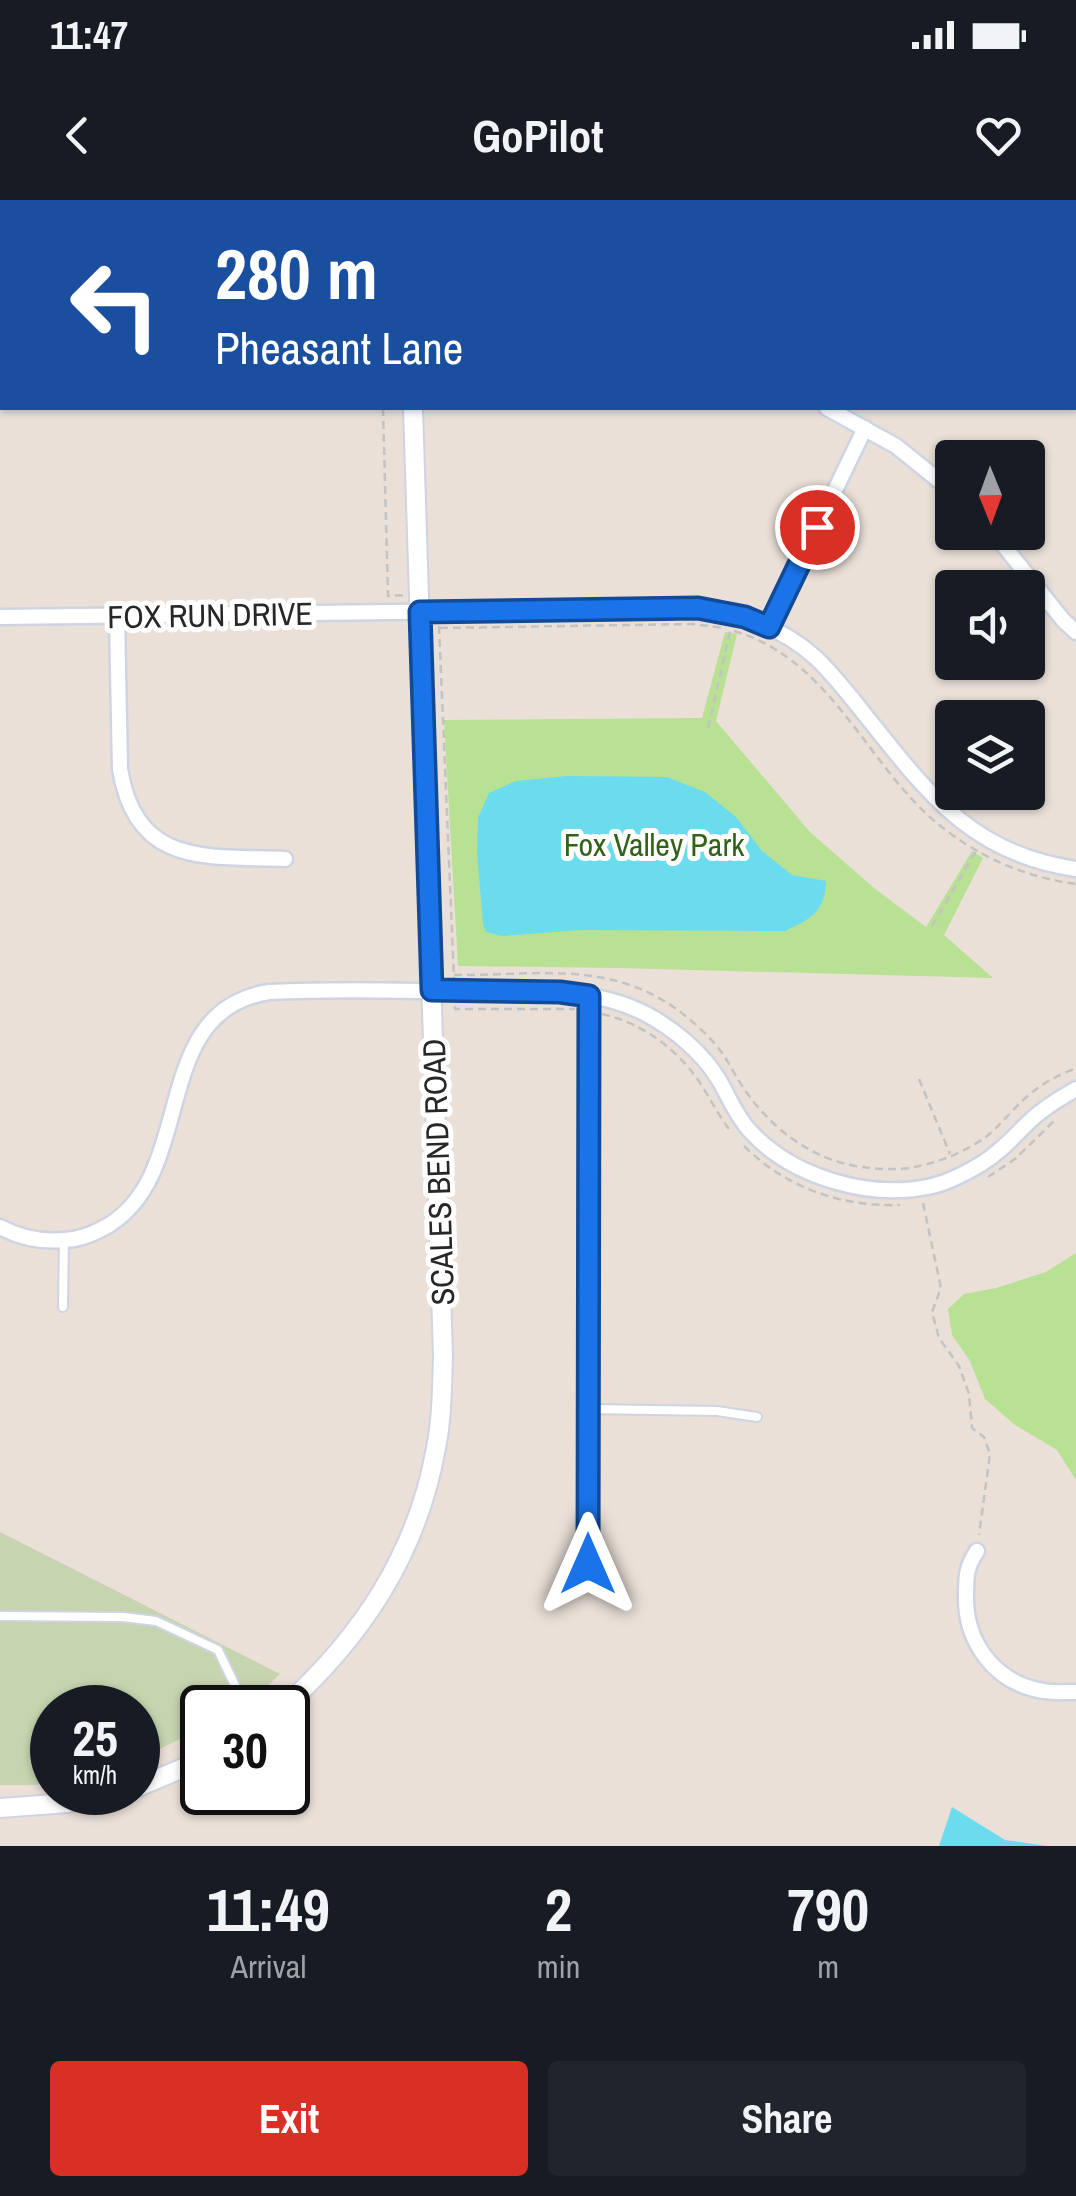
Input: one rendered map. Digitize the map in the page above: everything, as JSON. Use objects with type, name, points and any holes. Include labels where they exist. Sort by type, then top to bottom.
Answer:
[{"type":"street","name":"SCALES BEND ROAD","points":[[307,1685],[358,1630],[410,1536],[426,1492],[442,1406],[444,1356],[413,410]]},
{"type":"street","points":[[831,410],[896,446],[935,477]]},
{"type":"street","points":[[769,627],[865,428]]},
{"type":"street","points":[[1007,550],[1076,632]]},
{"type":"street","name":"FOX RUN DRIVE","points":[[0,618],[420,620],[698,608],[732,622],[769,627],[815,657],[916,778],[970,828],[1015,854],[1076,869]]},
{"type":"street","points":[[117,616],[120,769],[134,815],[158,840],[189,854],[285,859]]},
{"type":"street","points":[[0,1227],[22,1237],[64,1240],[100,1231],[118,1219],[142,1194],[159,1157],[202,1032],[225,1007],[250,995],[269,992],[560,992],[590,1004],[618,1002],[644,1013],[688,1043],[718,1078],[734,1110],[751,1132],[770,1149],[799,1168],[835,1182],[868,1188],[932,1186],[959,1176],[1007,1146],[1030,1120],[1076,1090]]},
{"type":"street","points":[[588,1564],[590,1004]]},
{"type":"street","points":[[977,1551],[966,1567],[965,1606],[969,1630],[978,1647],[1004,1676],[1025,1686],[1044,1692],[1076,1692]]},
{"type":"street","points":[[0,1808],[30,1806]]},
{"type":"lane","points":[[63,1307],[64,1240]]},
{"type":"lane","points":[[588,1409],[717,1411],[756,1417]]},
{"type":"lane","points":[[0,1616],[156,1621],[218,1650],[235,1685]]},
{"type":"path","points":[[420,620],[732,622],[807,672],[929,817],[976,851],[1014,870],[1076,884]]},
{"type":"path","points":[[708,728],[732,622]]},
{"type":"path","points":[[932,926],[976,851]]},
{"type":"path","points":[[454,975],[580,974],[606,978],[658,997],[715,1044],[744,1090],[788,1136],[821,1156],[881,1170],[929,1164],[951,1156],[985,1137],[1050,1079],[1076,1068]]},
{"type":"path","points":[[455,1008],[577,1009],[590,1004],[668,1047],[693,1073],[730,1131],[771,1169],[833,1198],[863,1204],[902,1204]]},
{"type":"path","points":[[918,1078],[951,1156]]},
{"type":"path","points":[[914,1203],[923,1202],[941,1288],[932,1312],[940,1338],[959,1366],[969,1394],[972,1428],[984,1438],[990,1454],[977,1551]]},
{"type":"green space","name":"Fox Valley Park","points":[[725,632],[737,634],[716,721],[810,832],[926,927],[972,851],[983,858],[944,935],[993,978],[458,966],[444,720],[702,718]]},
{"type":"green space","points":[[1076,1253],[1076,1480],[1057,1450],[1015,1425],[985,1399],[970,1361],[952,1335],[948,1309],[964,1294],[1046,1272]]},
{"type":"green space","points":[[0,1532],[280,1674],[268,1685],[180,1685],[180,1739],[160,1749],[160,1685],[30,1685],[30,1785],[0,1785]]},
{"type":"water","points":[[567,776],[667,777],[705,792],[736,817],[762,851],[792,875],[826,881],[823,900],[809,918],[785,931],[581,930],[502,936],[486,932],[477,853],[478,818],[489,793],[516,781]]},
{"type":"water","points":[[952,1807],[1005,1840],[1048,1846],[939,1846]]},
{"type":"route","points":[[588,1564],[589,996],[432,990],[420,612],[698,608],[745,617],[769,627],[817,527]]}]
